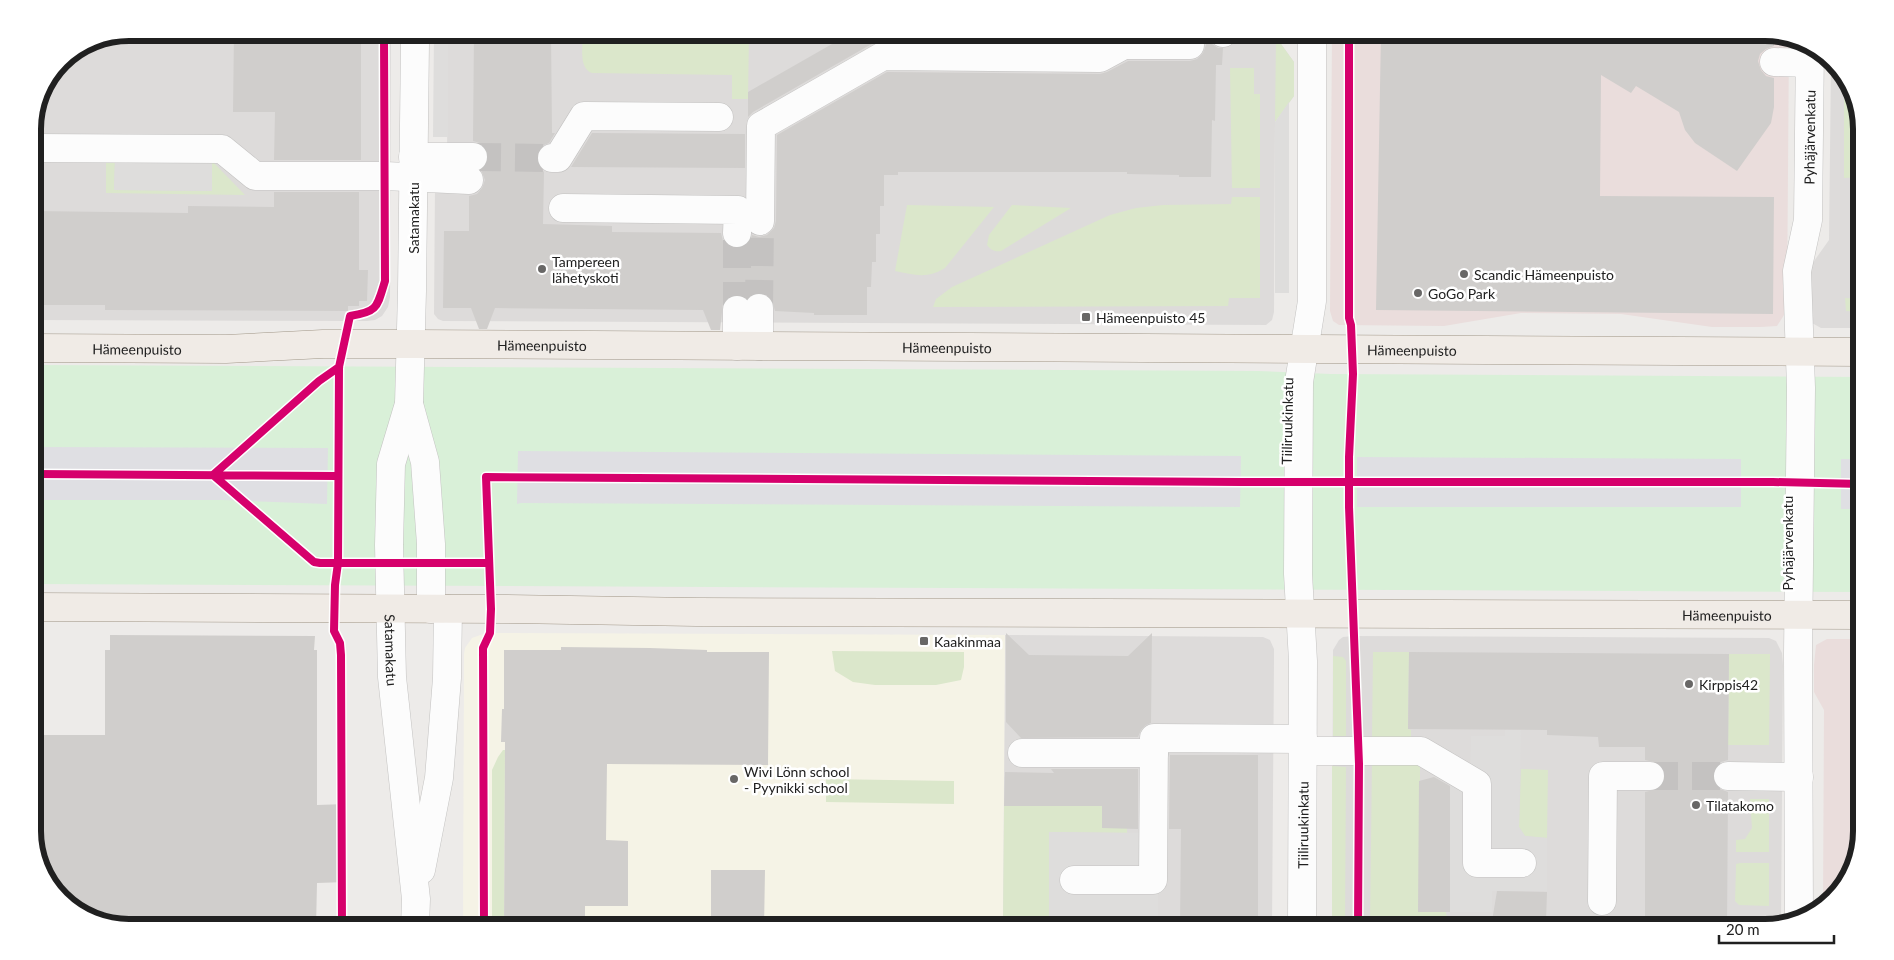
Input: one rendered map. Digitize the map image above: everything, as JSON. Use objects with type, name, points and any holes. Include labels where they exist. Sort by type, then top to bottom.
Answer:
[{"type":"main road","name":"Hämeenpuisto","points":[[41,348],[226,349],[323,344],[411,344],[1853,352]]},
{"type":"main road","name":"Hämeenpuisto","points":[[41,607],[696,612],[1853,615]]},
{"type":"street","name":"Satamakatu","points":[[415,41],[409,404],[391,464],[389,545],[392,677],[416,898],[415,919]]},
{"type":"street","name":"Tiiliruukinkatu","points":[[1302,919],[1304,661],[1298,574],[1299,382],[1312,301],[1312,41]]},
{"type":"street","points":[[563,208],[738,210],[749,227],[761,126],[883,56],[1100,58],[1124,45],[1190,45]]},
{"type":"street","points":[[1774,62],[1810,54]]},
{"type":"street","name":"Pyhäjärvenkatu","points":[[1799,912],[1798,615],[1801,388],[1797,270],[1808,220],[1810,54]]},
{"type":"street","points":[[552,158],[558,158],[584,116],[719,117]]},
{"type":"street","points":[[41,148],[222,149],[255,176],[413,167],[471,168]]},
{"type":"street","points":[[748,309],[748,346]]},
{"type":"street","name":"Satamakatu","points":[[409,404],[425,462],[431,544],[447,678],[438,778],[416,898]]},
{"type":"street","points":[[1074,880],[1153,880],[1154,738],[1421,751],[1477,784],[1477,863],[1522,863]]},
{"type":"street","points":[[1022,753],[1154,754]]},
{"type":"street","points":[[1728,769],[1799,769]]},
{"type":"street","points":[[1602,901],[1603,776],[1650,776]]},
{"type":"shaded area","points":[[123,41],[391,41],[390,297],[388,307],[382,316],[375,320],[41,320],[41,123],[48,95],[59,76],[71,63],[85,53],[106,44]]},
{"type":"shaded area","points":[[434,41],[448,41],[448,137],[433,137]]},
{"type":"shaded area","points":[[448,41],[1279,41],[1294,62],[1294,96],[1275,122],[1274,312],[1272,320],[1266,325],[443,321],[434,314],[435,186],[447,157]]},
{"type":"shaded area","points":[[1332,41],[1765,41],[1789,44],[1787,304],[1784,315],[1777,326],[1712,327],[1621,314],[1521,313],[1444,326],[1339,325],[1333,321],[1330,311]]},
{"type":"shaded area","points":[[1831,71],[1844,90],[1853,123],[1853,328],[1821,328],[1812,323],[1807,271],[1829,240]]},
{"type":"shaded area","points":[[1289,102],[1289,293],[1275,293],[1275,122]]},
{"type":"shaded area","points":[[115,159],[212,161],[212,191],[114,190]]},
{"type":"shaded area","points":[[41,447],[328,448],[327,504],[222,500],[41,500]]},
{"type":"shaded area","points":[[518,451],[1241,456],[1240,507],[517,504]]},
{"type":"shaded area","points":[[1357,457],[1741,459],[1741,507],[1357,507]]},
{"type":"shaded area","points":[[1841,459],[1853,459],[1853,509],[1841,509]]},
{"type":"shaded area","name":"Wivi Lönn school - Pyynikki school","points":[[486,633],[1005,635],[1003,919],[463,919],[464,654],[465,648],[472,638]]},
{"type":"shaded area","points":[[1005,635],[1263,637],[1270,640],[1274,649],[1272,919],[1003,919]]},
{"type":"shaded area","points":[[1343,637],[1769,638],[1776,641],[1782,653],[1783,665],[1781,917],[1765,919],[1332,919],[1333,650]]},
{"type":"shaded area","points":[[1827,639],[1853,639],[1852,842],[1844,870],[1823,897],[1824,710],[1814,692],[1816,645]]},
{"type":"shaded area","points":[[1505,730],[1521,730],[1519,827],[1525,836],[1547,838],[1547,891],[1492,891],[1492,912],[1450,912],[1450,782],[1470,782],[1471,736],[1505,736]]},
{"type":"shaded area","points":[[1049,832],[1158,833],[1158,919],[1049,919]]},
{"type":"green space","points":[[583,41],[749,41],[748,99],[732,99],[732,75],[592,73],[585,66]]},
{"type":"green space","points":[[1276,41],[1279,41],[1294,62],[1294,96],[1275,122]]},
{"type":"green space","points":[[1230,68],[1254,68],[1254,94],[1260,94],[1260,188],[1232,188]]},
{"type":"green space","points":[[1844,90],[1853,123],[1853,177],[1844,178]]},
{"type":"green space","points":[[106,159],[115,159],[114,190],[212,191],[212,161],[245,195],[106,193]]},
{"type":"green space","points":[[1232,197],[1260,197],[1260,298],[1229,298],[1228,306],[933,307],[936,299],[952,287],[1110,215],[1136,208],[1163,205],[1231,204]]},
{"type":"green space","points":[[907,205],[994,207],[945,268],[933,274],[921,275],[895,271]]},
{"type":"green space","points":[[1012,205],[1071,208],[1001,251],[993,250],[987,245],[989,235]]},
{"type":"green space","points":[[1845,298],[1853,298],[1853,311],[1846,311]]},
{"type":"green space","points":[[41,365],[1258,371],[1331,374],[1853,377],[1853,592],[41,584]]},
{"type":"green space","points":[[832,651],[964,652],[964,667],[961,680],[936,685],[875,685],[853,682],[835,671]]},
{"type":"green space","points":[[1373,652],[1409,652],[1408,729],[1411,730],[1411,737],[1372,737]]},
{"type":"green space","points":[[1729,654],[1770,654],[1769,745],[1728,745]]},
{"type":"green space","points":[[1333,656],[1343,657],[1346,661],[1346,736],[1333,736]]},
{"type":"green space","points":[[505,750],[504,919],[492,919],[492,770],[498,757]]},
{"type":"green space","points":[[1372,761],[1420,761],[1420,781],[1447,918],[1480,919],[1370,919]]},
{"type":"green space","points":[[1332,766],[1346,767],[1345,919],[1332,919]]},
{"type":"green space","points":[[1521,769],[1548,770],[1547,838],[1525,836],[1519,827]]},
{"type":"green space","points":[[826,779],[954,781],[954,804],[826,802]]},
{"type":"green space","points":[[1750,799],[1769,799],[1769,852],[1736,852],[1736,840],[1745,839],[1752,828]]},
{"type":"green space","points":[[1004,806],[1102,806],[1102,828],[1127,828],[1127,833],[1049,832],[1049,919],[1003,919]]},
{"type":"green space","points":[[1769,863],[1769,906],[1739,905],[1735,901],[1736,864]]},
{"type":"building","points":[[234,41],[361,41],[361,160],[274,160],[275,112],[233,112]]},
{"type":"building","points":[[474,41],[551,41],[552,133],[555,133],[549,143],[539,150],[536,158],[538,165],[544,172],[543,224],[612,226],[612,232],[721,233],[723,241],[736,249],[744,247],[750,242],[752,235],[759,237],[767,235],[774,228],[776,221],[777,135],[887,72],[1100,74],[1128,61],[1190,61],[1197,59],[1203,53],[1206,45],[1205,41],[1210,41],[1218,48],[1223,48],[1222,65],[1216,65],[1215,121],[1212,120],[1211,177],[1127,174],[1127,172],[898,172],[898,175],[884,175],[884,206],[880,206],[880,234],[876,234],[876,262],[872,262],[871,287],[867,287],[867,315],[814,315],[814,313],[775,311],[772,300],[766,294],[759,292],[752,294],[747,299],[737,294],[729,297],[723,303],[720,330],[711,330],[703,310],[495,308],[487,329],[479,329],[471,308],[443,308],[444,231],[469,231],[469,196],[477,194],[485,180],[481,170],[486,165],[489,157],[486,149],[480,143],[473,141]]},
{"type":"building","points":[[837,41],[879,41],[753,112],[748,117],[748,92]]},
{"type":"building","points":[[990,41],[1098,41],[1096,42]]},
{"type":"building","points":[[1381,41],[1774,42],[1774,46],[1760,54],[1758,61],[1761,70],[1766,76],[1774,78],[1774,107],[1771,123],[1737,171],[1695,143],[1685,130],[1679,112],[1636,86],[1631,93],[1601,75],[1600,196],[1774,197],[1773,314],[1376,310]]},
{"type":"building","points":[[592,133],[745,134],[745,168],[571,167]]},
{"type":"building","points":[[274,192],[359,192],[359,270],[368,270],[367,301],[359,301],[359,306],[348,306],[348,311],[105,310],[105,305],[41,305],[41,211],[188,213],[188,206],[274,207]]},
{"type":"building","points":[[1006,633],[1029,655],[1128,656],[1152,633],[1151,723],[1141,730],[1138,737],[1021,738],[1006,722]]},
{"type":"building","points":[[110,635],[315,636],[314,650],[317,650],[317,805],[346,804],[346,882],[317,883],[316,919],[118,918],[105,915],[105,912],[90,910],[80,904],[56,880],[46,859],[41,837],[41,735],[105,735],[105,650],[110,650]]},
{"type":"building","points":[[561,647],[769,652],[768,765],[607,764],[606,840],[628,841],[628,906],[585,906],[585,919],[504,919],[505,742],[501,742],[502,709],[504,709],[504,650],[561,650]]},
{"type":"building","points":[[1409,652],[1729,654],[1728,760],[1721,762],[1715,768],[1712,776],[1714,783],[1720,789],[1728,792],[1727,919],[1645,919],[1645,792],[1658,789],[1664,783],[1666,776],[1664,769],[1658,763],[1645,760],[1645,747],[1599,747],[1598,737],[1547,735],[1547,730],[1408,729]]},
{"type":"building","points":[[1170,755],[1258,755],[1258,919],[1180,919],[1181,829],[1169,829]]},
{"type":"building","points":[[1051,769],[1138,769],[1138,829],[1102,828],[1102,806],[1004,806],[1005,772],[1054,773]]},
{"type":"building","points":[[1434,777],[1450,786],[1450,912],[1418,912],[1419,781]]},
{"type":"building","points":[[711,870],[765,870],[764,919],[711,919]]},
{"type":"building","points":[[1497,891],[1547,892],[1546,919],[1492,919]]},
{"type":"tunnel","points":[[473,157],[552,158]]},
{"type":"tunnel","points":[[759,308],[760,221]]},
{"type":"tunnel","points":[[737,233],[737,310]]},
{"type":"tunnel","points":[[1650,776],[1728,776]]},
{"type":"cycle path","points":[[342,919],[341,655],[340,643],[334,631],[335,585],[338,563],[339,367],[350,316],[366,312],[375,307],[385,281],[384,41]]},
{"type":"cycle path","points":[[1349,41],[1349,318],[1353,374],[1349,457],[1349,507],[1359,764],[1358,919]]},
{"type":"cycle path","points":[[213,475],[319,381],[339,367]]},
{"type":"cycle path","points":[[41,474],[338,476]]},
{"type":"cycle path","points":[[213,475],[314,562],[488,563]]},
{"type":"cycle path","points":[[484,919],[483,648],[490,633],[491,609],[486,477],[1853,484]]},
{"type":"place","name":"Tampereen lähetyskoti","points":[[542,269]]},
{"type":"place","name":"Scandic Hämeenpuisto","points":[[1464,274]]},
{"type":"place","name":"GoGo Park","points":[[1418,293]]},
{"type":"place","name":"Hämeenpuisto 45","points":[[1086,317]]},
{"type":"place","name":"Kaakinmaa","points":[[924,641]]},
{"type":"place","name":"Kirppis42","points":[[1689,684]]},
{"type":"place","name":"Wivi Lönn school - Pyynikki school","points":[[734,779]]},
{"type":"place","name":"Tilatakomo","points":[[1696,805]]}]
